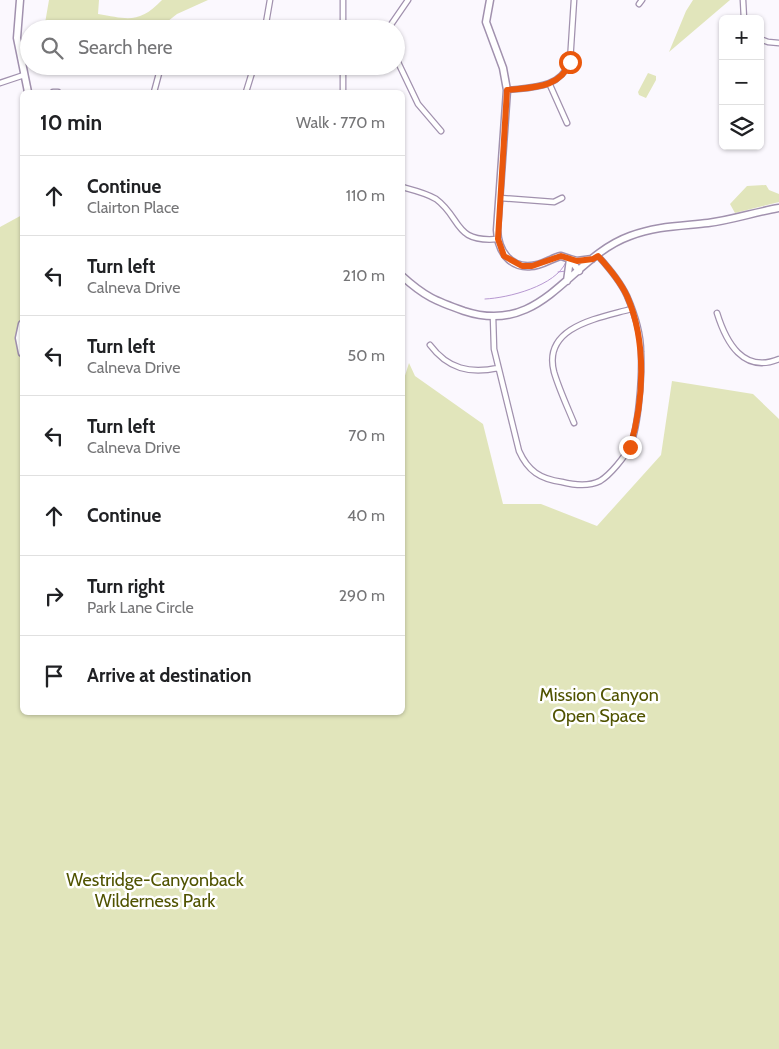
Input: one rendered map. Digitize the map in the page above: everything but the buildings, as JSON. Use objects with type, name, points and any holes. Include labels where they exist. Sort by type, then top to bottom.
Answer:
[{"type":"main road","points":[[20,0],[17,38],[20,54]]},
{"type":"main road","points":[[490,0],[486,22],[503,68],[507,90],[498,239],[504,256],[522,266],[532,266],[558,256],[577,261],[596,258]]},
{"type":"main road","points":[[24,75],[28,90]]},
{"type":"main road","points":[[405,278],[429,298],[475,314],[493,316],[514,313],[531,307],[628,236],[661,226],[708,223],[779,208]]},
{"type":"main road","points":[[570,259],[579,271]]},
{"type":"main road","points":[[567,281],[570,259]]},
{"type":"street","points":[[267,20],[270,0]]},
{"type":"street","points":[[343,0],[343,20]]},
{"type":"street","points":[[394,20],[408,0]]},
{"type":"street","points":[[507,90],[550,84],[567,70],[570,62],[574,0]]},
{"type":"street","points":[[743,0],[744,15]]},
{"type":"street","points":[[764,40],[779,43]]},
{"type":"street","points":[[0,84],[24,75]]},
{"type":"street","points":[[155,90],[159,75]]},
{"type":"street","points":[[247,90],[251,75]]},
{"type":"street","points":[[343,75],[343,90]]},
{"type":"street","points":[[404,75],[418,104],[441,132]]},
{"type":"street","points":[[550,84],[567,123]]},
{"type":"street","points":[[405,188],[435,198],[460,230],[470,237],[498,239]]},
{"type":"street","points":[[500,198],[554,202],[562,198]]},
{"type":"street","points":[[493,316],[494,349],[498,368],[519,451],[531,471],[539,476],[575,485],[599,481],[608,474],[630,447],[635,430],[641,350],[631,309],[619,282],[596,258]]},
{"type":"street","points":[[574,423],[554,371],[553,359],[559,340],[565,332],[575,326],[631,309]]},
{"type":"street","points":[[717,313],[723,334],[732,348],[747,358],[761,363],[779,359]]},
{"type":"street","points":[[430,345],[437,355],[453,366],[468,372],[498,368]]},
{"type":"green space","points":[[49,0],[99,0],[98,14],[133,18],[147,13],[162,0],[208,0],[177,14],[169,20],[46,20]]},
{"type":"green space","points":[[693,0],[730,0],[669,52],[686,11]]},
{"type":"green space","points":[[648,73],[656,76],[656,80],[646,98],[639,95],[638,92]]},
{"type":"green space","points":[[766,185],[769,190],[779,194],[779,202],[735,213],[730,204],[747,186]]},
{"type":"green space","name":"Mission Canyon Open Space","points":[[20,216],[20,715],[405,715],[405,376],[409,363],[415,376],[483,424],[503,504],[541,504],[597,526],[661,455],[672,381],[753,394],[779,419],[779,1049],[0,1049],[0,227]]},
{"type":"waterway","points":[[485,299],[518,293],[542,284],[561,270],[566,262]]},
{"type":"waterway","points":[[558,272],[566,271]]},
{"type":"route","points":[[570,62],[567,70],[550,84],[507,90],[508,108],[498,239],[504,256],[522,266],[541,264],[558,256],[573,261],[593,259],[598,256],[619,282],[631,309],[641,350],[635,430],[630,447]]},
{"type":"park label","name":"Westridge-Canyonback Wilderness Park","points":[[155,890]]}]
